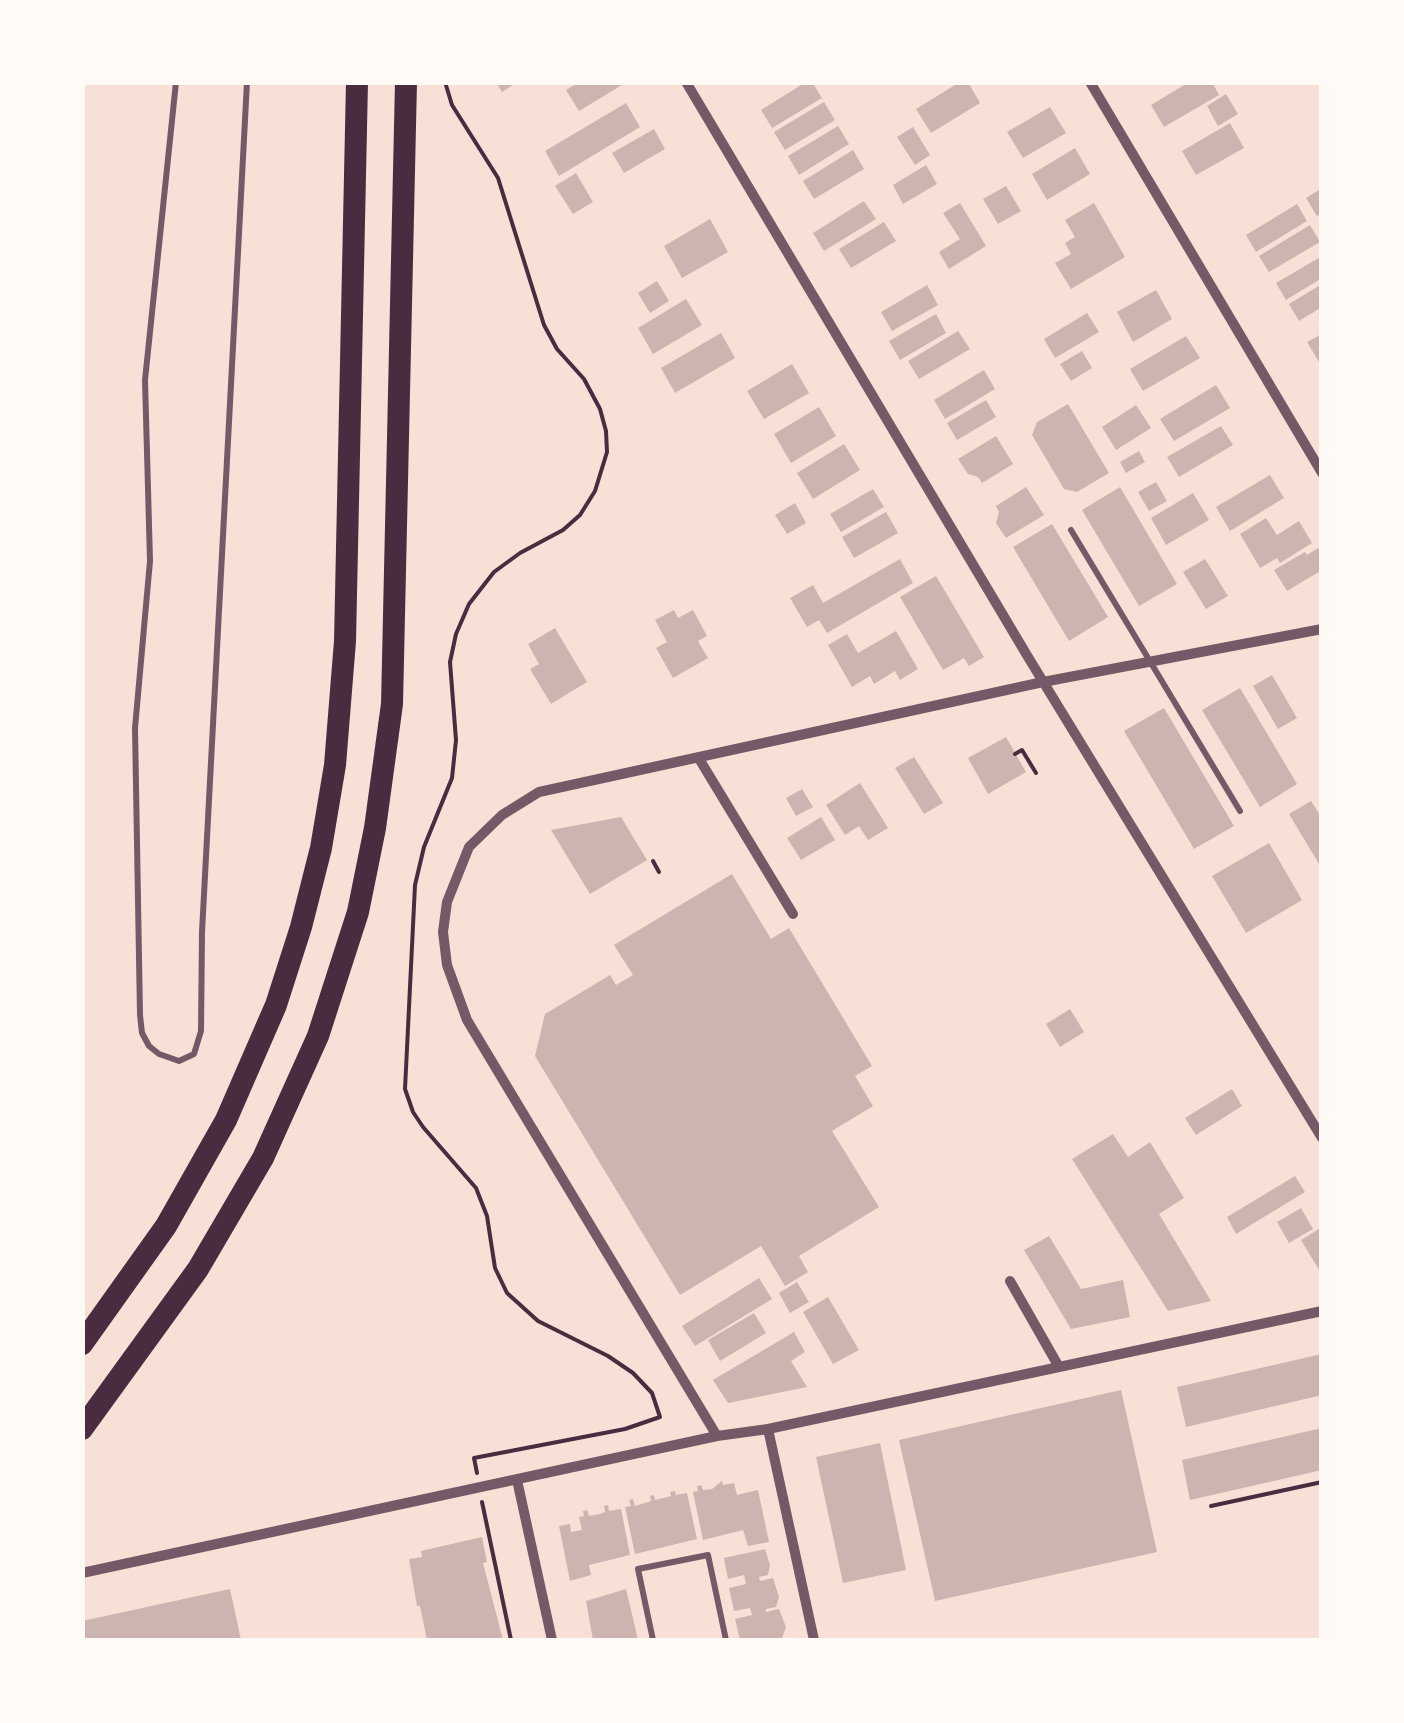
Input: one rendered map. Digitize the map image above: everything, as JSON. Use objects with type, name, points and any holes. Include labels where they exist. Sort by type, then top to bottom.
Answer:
[{"type":"highway","points":[[82,1344],[166,1226],[232,1107],[290,966],[320,848],[335,765],[345,641],[357,82]]},
{"type":"highway","points":[[82,1429],[198,1269],[264,1158],[318,1036],[358,912],[375,828],[392,704],[406,82]]},
{"type":"street","points":[[686,82],[1043,682],[1322,1138]]},
{"type":"street","points":[[1090,82],[1322,473]]},
{"type":"street","points":[[717,1436],[467,1020],[447,966],[443,932],[447,902],[469,848],[502,814],[539,792],[1043,682],[1322,628]]},
{"type":"street","points":[[698,757],[793,914]]},
{"type":"street","points":[[1010,1281],[1060,1367]]},
{"type":"street","points":[[82,1573],[1322,1311]]},
{"type":"street","points":[[768,1429],[814,1640]]},
{"type":"street","points":[[517,1480],[552,1640]]},
{"type":"lane","points":[[176,82],[145,380],[150,561],[135,728],[142,1032],[158,1054],[180,1060],[194,1054],[201,1031],[202,932],[247,82]]},
{"type":"lane","points":[[1071,530],[1240,811]]},
{"type":"lane","points":[[653,1640],[638,1569],[708,1555],[726,1640]]},
{"type":"path","points":[[446,82],[452,105],[498,178],[544,325],[558,349],[584,378],[600,409],[607,452],[596,491],[580,515],[553,537],[520,552],[494,572],[469,604],[456,634],[450,662],[456,740],[452,778],[414,885],[406,1088],[413,1112],[423,1127],[466,1174],[480,1197],[495,1268],[507,1293],[538,1321],[633,1372],[652,1393],[660,1417],[625,1429],[474,1458],[478,1475]]},
{"type":"path","points":[[1015,754],[1022,750],[1036,773]]},
{"type":"path","points":[[1023,768],[1030,763]]},
{"type":"path","points":[[653,861],[659,872]]},
{"type":"path","points":[[1211,1506],[1322,1482]]},
{"type":"path","points":[[484,1513],[512,1640]]},
{"type":"building","points":[[496,82],[518,82],[502,92]]},
{"type":"building","points":[[579,82],[627,82],[579,111],[566,90]]},
{"type":"building","points":[[812,82],[822,98],[772,128],[761,110]]},
{"type":"building","points":[[960,82],[968,82],[980,103],[931,133],[916,109]]},
{"type":"building","points":[[1189,82],[1212,82],[1219,95],[1164,127],[1151,105]]},
{"type":"building","points":[[1226,94],[1238,114],[1218,126],[1207,106]]},
{"type":"building","points":[[824,102],[835,120],[785,150],[774,132]]},
{"type":"building","points":[[626,103],[640,127],[559,176],[545,151]]},
{"type":"building","points":[[1050,107],[1066,133],[1023,158],[1007,132]]},
{"type":"building","points":[[1230,123],[1244,148],[1196,175],[1182,151]]},
{"type":"building","points":[[838,126],[849,144],[799,175],[788,156]]},
{"type":"building","points":[[913,127],[930,155],[915,165],[897,137]]},
{"type":"building","points":[[654,129],[665,149],[624,173],[612,153]]},
{"type":"building","points":[[1075,148],[1090,174],[1047,200],[1032,174]]},
{"type":"building","points":[[853,150],[864,169],[814,199],[803,181]]},
{"type":"building","points":[[926,165],[937,184],[903,204],[893,185]]},
{"type":"building","points":[[576,173],[593,202],[573,214],[555,186]]},
{"type":"building","points":[[1006,186],[1021,211],[998,224],[983,199]]},
{"type":"building","points":[[1322,188],[1322,213],[1317,216],[1306,198]]},
{"type":"building","points":[[864,201],[876,219],[824,251],[813,233]]},
{"type":"building","points":[[960,203],[986,246],[949,269],[939,252],[960,239],[943,213]]},
{"type":"building","points":[[1094,203],[1125,257],[1071,289],[1055,263],[1071,254],[1065,243],[1075,237],[1065,220]]},
{"type":"building","points":[[1297,204],[1307,221],[1256,252],[1246,235]]},
{"type":"building","points":[[710,219],[728,252],[682,278],[664,246]]},
{"type":"building","points":[[884,222],[896,241],[851,268],[839,249]]},
{"type":"building","points":[[1310,225],[1320,242],[1269,272],[1259,256]]},
{"type":"building","points":[[1322,256],[1322,278],[1286,300],[1276,283]]},
{"type":"building","points":[[657,281],[669,301],[650,313],[638,293]]},
{"type":"building","points":[[1322,284],[1322,307],[1299,321],[1289,304]]},
{"type":"building","points":[[927,285],[938,305],[892,331],[881,312]]},
{"type":"building","points":[[1156,290],[1172,319],[1133,342],[1117,312]]},
{"type":"building","points":[[686,299],[702,325],[653,354],[638,328]]},
{"type":"building","points":[[1087,313],[1099,332],[1055,358],[1044,339]]},
{"type":"building","points":[[936,314],[946,333],[900,360],[889,341]]},
{"type":"building","points":[[958,331],[970,349],[919,379],[908,361]]},
{"type":"building","points":[[721,333],[735,358],[675,393],[661,368]]},
{"type":"building","points":[[1322,334],[1322,367],[1307,342]]},
{"type":"building","points":[[1186,336],[1200,358],[1143,391],[1130,369]]},
{"type":"building","points":[[1082,351],[1092,368],[1071,381],[1060,364]]},
{"type":"building","points":[[792,364],[809,393],[764,419],[747,391]]},
{"type":"building","points":[[984,370],[995,389],[945,419],[934,400]]},
{"type":"building","points":[[1216,385],[1230,408],[1174,441],[1160,419]]},
{"type":"building","points":[[986,400],[996,417],[957,440],[947,423]]},
{"type":"building","points":[[1068,404],[1109,473],[1077,492],[1064,489],[1032,435],[1037,422]]},
{"type":"building","points":[[1136,405],[1151,428],[1116,450],[1102,427]]},
{"type":"building","points":[[819,407],[836,436],[791,463],[774,434]]},
{"type":"building","points":[[1221,426],[1233,445],[1179,477],[1167,457]]},
{"type":"building","points":[[996,436],[1013,464],[982,483],[968,474],[958,459]]},
{"type":"building","points":[[844,444],[860,470],[813,499],[797,473]]},
{"type":"building","points":[[1139,451],[1145,462],[1126,473],[1120,462]]},
{"type":"building","points":[[1270,475],[1284,498],[1230,531],[1216,507]]},
{"type":"building","points":[[1156,482],[1167,501],[1149,511],[1138,492]]},
{"type":"building","points":[[1026,487],[1044,515],[1006,538],[996,523],[996,506]]},
{"type":"building","points":[[1120,487],[1177,584],[1139,606],[1082,510]]},
{"type":"building","points":[[873,489],[884,507],[841,532],[830,514]]},
{"type":"building","points":[[1193,493],[1209,520],[1166,545],[1151,518]]},
{"type":"building","points":[[795,503],[806,523],[787,534],[775,515]]},
{"type":"building","points":[[886,512],[898,533],[854,558],[842,537]]},
{"type":"building","points":[[1266,518],[1277,535],[1299,521],[1312,543],[1280,563],[1277,558],[1260,568],[1240,534]]},
{"type":"building","points":[[1052,524],[1108,617],[1069,641],[1013,547]]},
{"type":"building","points":[[1318,548],[1322,570],[1287,591],[1274,570]]},
{"type":"building","points":[[900,559],[913,583],[827,633],[819,620],[807,627],[790,598],[813,585],[823,603]]},
{"type":"building","points":[[1205,559],[1228,596],[1206,609],[1183,572]]},
{"type":"building","points":[[936,576],[984,657],[969,666],[964,658],[943,670],[900,597]]},
{"type":"building","points":[[674,610],[678,618],[693,610],[707,636],[698,641],[708,658],[673,678],[656,648],[667,642],[655,620]]},
{"type":"building","points":[[555,628],[587,682],[551,704],[530,669],[539,664],[528,644]]},
{"type":"building","points":[[896,631],[918,669],[900,680],[895,671],[874,684],[870,676],[852,687],[828,645],[847,634],[858,653]]},
{"type":"building","points":[[1272,675],[1297,718],[1278,729],[1253,686]]},
{"type":"building","points":[[1240,688],[1297,784],[1260,807],[1202,710]]},
{"type":"building","points":[[1164,708],[1234,826],[1194,849],[1124,731]]},
{"type":"building","points":[[1006,737],[1026,772],[988,794],[968,758]]},
{"type":"building","points":[[914,757],[943,803],[924,814],[895,768]]},
{"type":"building","points":[[860,783],[888,828],[868,840],[859,826],[845,835],[826,805]]},
{"type":"building","points":[[802,789],[813,807],[796,816],[786,798]]},
{"type":"building","points":[[1311,801],[1322,818],[1322,869],[1289,814]]},
{"type":"building","points":[[621,817],[647,860],[590,894],[551,830]]},
{"type":"building","points":[[821,817],[835,840],[801,860],[787,838]]},
{"type":"building","points":[[1269,843],[1302,900],[1246,933],[1212,876]]},
{"type":"building","points":[[732,874],[771,939],[789,928],[872,1066],[855,1076],[873,1106],[832,1131],[879,1207],[799,1256],[808,1272],[785,1286],[761,1246],[680,1295],[535,1056],[545,1014],[610,975],[616,985],[633,975],[614,945]]},
{"type":"building","points":[[1070,1009],[1084,1032],[1060,1047],[1046,1024]]},
{"type":"building","points":[[1232,1089],[1242,1106],[1196,1135],[1185,1118]]},
{"type":"building","points":[[1113,1134],[1128,1157],[1150,1142],[1184,1198],[1159,1214],[1211,1301],[1168,1311],[1072,1159]]},
{"type":"building","points":[[1295,1176],[1305,1192],[1236,1234],[1227,1217]]},
{"type":"building","points":[[1301,1208],[1313,1229],[1289,1243],[1277,1222]]},
{"type":"building","points":[[1322,1227],[1322,1275],[1301,1240]]},
{"type":"building","points":[[1049,1236],[1081,1289],[1123,1280],[1130,1317],[1071,1329],[1024,1250]]},
{"type":"building","points":[[759,1278],[772,1299],[695,1346],[682,1326]]},
{"type":"building","points":[[797,1282],[809,1302],[790,1313],[779,1293]]},
{"type":"building","points":[[828,1297],[859,1350],[833,1364],[803,1312]]},
{"type":"building","points":[[754,1313],[766,1333],[720,1361],[708,1340]]},
{"type":"building","points":[[794,1332],[805,1352],[791,1361],[807,1387],[728,1403],[713,1380]]},
{"type":"building","points":[[1322,1354],[1322,1395],[1186,1427],[1177,1387]]},
{"type":"building","points":[[1121,1390],[1157,1552],[935,1601],[899,1440]]},
{"type":"building","points":[[1322,1428],[1322,1470],[1190,1500],[1182,1460]]},
{"type":"building","points":[[880,1443],[906,1570],[843,1583],[816,1457]]},
{"type":"building","points":[[722,1481],[723,1485],[734,1483],[737,1495],[758,1490],[769,1542],[748,1546],[743,1530],[703,1540],[693,1492],[698,1491],[697,1486],[712,1489]]},
{"type":"building","points":[[675,1491],[676,1495],[687,1493],[697,1539],[635,1554],[625,1507],[631,1506],[629,1500],[633,1499],[635,1506],[651,1501],[650,1496],[654,1495],[655,1500]]},
{"type":"building","points":[[608,1505],[609,1511],[621,1509],[630,1555],[589,1565],[591,1575],[570,1581],[559,1526],[570,1524],[571,1532],[582,1530],[579,1517],[584,1516],[583,1511],[587,1510],[589,1516],[600,1514]]},
{"type":"building","points":[[482,1537],[487,1562],[483,1563],[503,1640],[427,1640],[409,1559],[422,1557],[421,1551]]},
{"type":"building","points":[[765,1549],[770,1565],[768,1575],[759,1577],[760,1581],[773,1578],[779,1597],[776,1607],[766,1612],[779,1609],[786,1627],[782,1638],[740,1640],[735,1619],[752,1615],[750,1608],[734,1611],[729,1588],[746,1584],[744,1575],[728,1579],[724,1558]]},
{"type":"building","points":[[230,1589],[241,1640],[82,1640],[82,1621]]},
{"type":"building","points":[[626,1589],[638,1640],[593,1640],[586,1601]]}]
